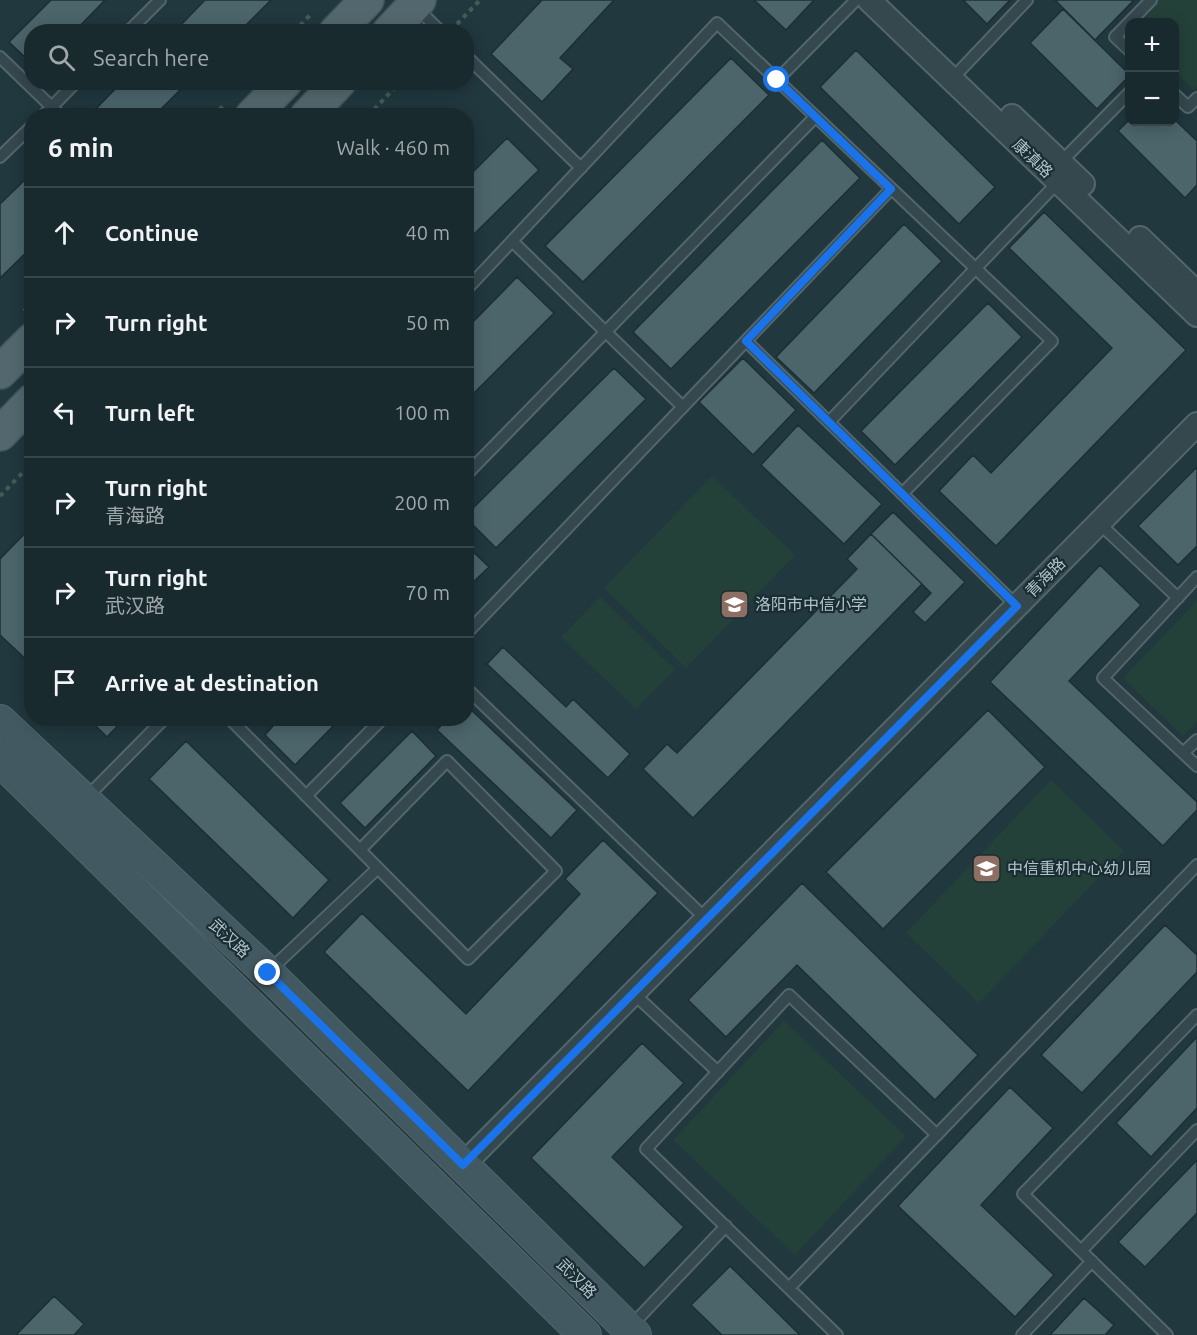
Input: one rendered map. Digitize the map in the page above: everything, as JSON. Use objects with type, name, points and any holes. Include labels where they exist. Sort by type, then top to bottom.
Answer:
[{"type":"main road","points":[[344,24],[367,0]]},
{"type":"main road","points":[[396,24],[414,2]]},
{"type":"main road","points":[[260,108],[277,90]]},
{"type":"main road","points":[[315,108],[331,90]]},
{"type":"main road","points":[[0,372],[24,348]]},
{"type":"main road","points":[[0,434],[24,409]]},
{"type":"main road","name":"武汉路","points":[[0,721],[268,973],[632,1332]]},
{"type":"main road","name":"武汉路","points":[[0,760],[585,1335]]},
{"type":"street","name":"康滇路","points":[[869,0],[957,74]]},
{"type":"street","name":"康滇路","points":[[891,0],[957,74],[1056,173],[1188,284],[1197,315]]},
{"type":"street","name":"青海路","points":[[463,1165],[1197,424]]},
{"type":"lane","points":[[136,24],[160,0]]},
{"type":"lane","points":[[777,80],[856,0]]},
{"type":"lane","points":[[957,74],[1027,0]]},
{"type":"lane","points":[[1133,18],[1151,0]]},
{"type":"lane","points":[[414,2],[434,24]]},
{"type":"lane","points":[[474,281],[717,23],[1052,342],[902,494]]},
{"type":"lane","points":[[1125,27],[1115,37],[1125,46]]},
{"type":"lane","points":[[0,57],[24,80]]},
{"type":"lane","points":[[474,64],[581,168]]},
{"type":"lane","points":[[35,90],[52,106],[68,90]]},
{"type":"lane","points":[[829,422],[975,269],[1056,173],[1125,98]]},
{"type":"lane","points":[[1179,99],[1188,107],[1197,98]]},
{"type":"lane","points":[[474,467],[815,117]]},
{"type":"lane","points":[[0,157],[24,134]]},
{"type":"lane","points":[[474,626],[891,189]]},
{"type":"lane","points":[[512,241],[683,407]]},
{"type":"lane","points":[[746,341],[1017,606]]},
{"type":"lane","points":[[1099,523],[1178,598]]},
{"type":"lane","points":[[1197,577],[1103,678],[1197,766]]},
{"type":"lane","points":[[474,696],[706,920]]},
{"type":"lane","points":[[83,801],[157,726]]},
{"type":"lane","points":[[236,726],[468,959],[556,871],[447,761],[360,850]]},
{"type":"lane","points":[[306,796],[375,726]]},
{"type":"lane","points":[[1183,753],[1197,740]]},
{"type":"lane","points":[[789,1288],[1197,865]]},
{"type":"lane","points":[[268,973],[378,868]]},
{"type":"lane","points":[[633,993],[718,1072]]},
{"type":"lane","points":[[837,1335],[646,1149],[789,995],[937,1135]]},
{"type":"lane","points":[[1167,1335],[1023,1194],[1197,1015]]},
{"type":"lane","points":[[1081,1251],[1197,1130]]},
{"type":"lane","points":[[632,1332],[726,1226]]},
{"type":"lane","points":[[1022,1335],[1092,1261]]},
{"type":"path","points":[[458,24],[480,0]]},
{"type":"path","points":[[376,108],[392,90]]},
{"type":"path","points":[[0,496],[24,472]]},
{"type":"green space","points":[[1156,0],[1197,0],[1197,86],[1193,90],[1179,75],[1179,18],[1138,18]]},
{"type":"green space","points":[[712,476],[795,555],[686,668],[604,588]]},
{"type":"green space","points":[[600,597],[675,669],[636,709],[561,637]]},
{"type":"green space","points":[[1197,601],[1197,721],[1183,736],[1123,678]]},
{"type":"green space","points":[[1051,780],[1124,851],[979,1003],[906,933]]},
{"type":"green space","points":[[784,1021],[906,1136],[795,1255],[673,1140]]},
{"type":"building","points":[[51,0],[105,0],[82,24],[27,24]]},
{"type":"building","points":[[205,0],[271,0],[247,24],[182,24]]},
{"type":"building","points":[[542,0],[614,0],[560,58],[573,69],[542,102],[491,54]]},
{"type":"building","points":[[754,0],[814,0],[786,30]]},
{"type":"building","points":[[963,0],[1010,0],[987,24]]},
{"type":"building","points":[[1055,0],[1134,0],[1095,40]]},
{"type":"building","points":[[1063,9],[1125,70],[1125,80],[1097,109],[1030,43]]},
{"type":"building","points":[[24,27],[24,56],[9,42]]},
{"type":"building","points":[[856,50],[995,187],[959,224],[820,87]]},
{"type":"building","points":[[731,58],[769,95],[583,282],[545,246]]},
{"type":"building","points":[[114,90],[180,90],[162,108],[97,108]]},
{"type":"building","points":[[1125,124],[1125,126],[1179,126],[1179,124],[1197,141],[1197,185],[1185,198],[1118,131]]},
{"type":"building","points":[[507,138],[539,170],[474,234],[474,171]]},
{"type":"building","points":[[822,140],[860,178],[671,369],[633,332]]},
{"type":"building","points":[[24,181],[24,255],[0,278],[0,204]]},
{"type":"building","points":[[1044,212],[1186,350],[996,546],[939,491],[973,455],[991,473],[1112,348],[1009,248]]},
{"type":"building","points":[[904,224],[942,261],[814,393],[776,357]]},
{"type":"building","points":[[517,277],[554,313],[474,393],[474,321]]},
{"type":"building","points":[[988,303],[1022,337],[895,465],[861,431]]},
{"type":"building","points":[[743,358],[796,410],[753,455],[699,402]]},
{"type":"building","points":[[614,368],[646,399],[496,548],[474,526],[474,507]]},
{"type":"building","points":[[798,425],[882,504],[844,544],[761,465]]},
{"type":"building","points":[[1197,467],[1197,546],[1178,565],[1138,526]]},
{"type":"building","points":[[893,512],[965,582],[925,623],[913,612],[931,593],[871,534]]},
{"type":"building","points":[[24,534],[24,658],[0,635],[0,559]]},
{"type":"building","points":[[871,534],[922,584],[693,818],[643,769],[667,744],[677,753],[857,569],[847,559]]},
{"type":"building","points":[[474,553],[489,567],[474,581]]},
{"type":"building","points":[[1100,565],[1141,605],[1069,681],[1197,802],[1197,810],[1163,846],[990,682]]},
{"type":"building","points":[[503,647],[566,707],[573,699],[630,754],[608,778],[487,664]]},
{"type":"building","points":[[988,710],[1045,767],[883,929],[826,872]]},
{"type":"building","points":[[474,713],[577,810],[551,838],[437,730],[441,726],[474,726]]},
{"type":"building","points":[[96,726],[117,726],[107,737]]},
{"type":"building","points":[[273,726],[333,726],[295,765],[265,735]]},
{"type":"building","points":[[412,731],[436,756],[365,828],[340,803]]},
{"type":"building","points":[[186,741],[329,880],[293,918],[149,779]]},
{"type":"building","points":[[603,840],[658,893],[468,1091],[324,952],[362,913],[466,1014],[580,894],[565,879]]},
{"type":"building","points":[[802,883],[978,1055],[935,1100],[797,965],[726,1037],[688,1000]]},
{"type":"building","points":[[1165,925],[1197,955],[1197,972],[1082,1093],[1041,1055]]},
{"type":"building","points":[[1197,1037],[1197,1108],[1151,1157],[1116,1123]]},
{"type":"building","points":[[642,1043],[684,1083],[612,1157],[684,1227],[644,1268],[531,1158]]},
{"type":"building","points":[[1010,1087],[1053,1128],[981,1205],[1054,1275],[1015,1317],[898,1206]]},
{"type":"building","points":[[1197,1160],[1197,1213],[1145,1267],[1118,1242]]},
{"type":"building","points":[[730,1266],[800,1335],[722,1335],[691,1305]]},
{"type":"building","points":[[54,1296],[84,1324],[74,1335],[16,1335]]},
{"type":"building","points":[[1084,1298],[1114,1325],[1105,1335],[1050,1335]]},
{"type":"place","name":"洛阳市中信小学","points":[[734,604]]},
{"type":"place","name":"中信重机中心幼儿园","points":[[986,868]]},
{"type":"route","points":[[268,973],[463,1165],[1017,606],[746,341],[891,189],[777,80]]}]
